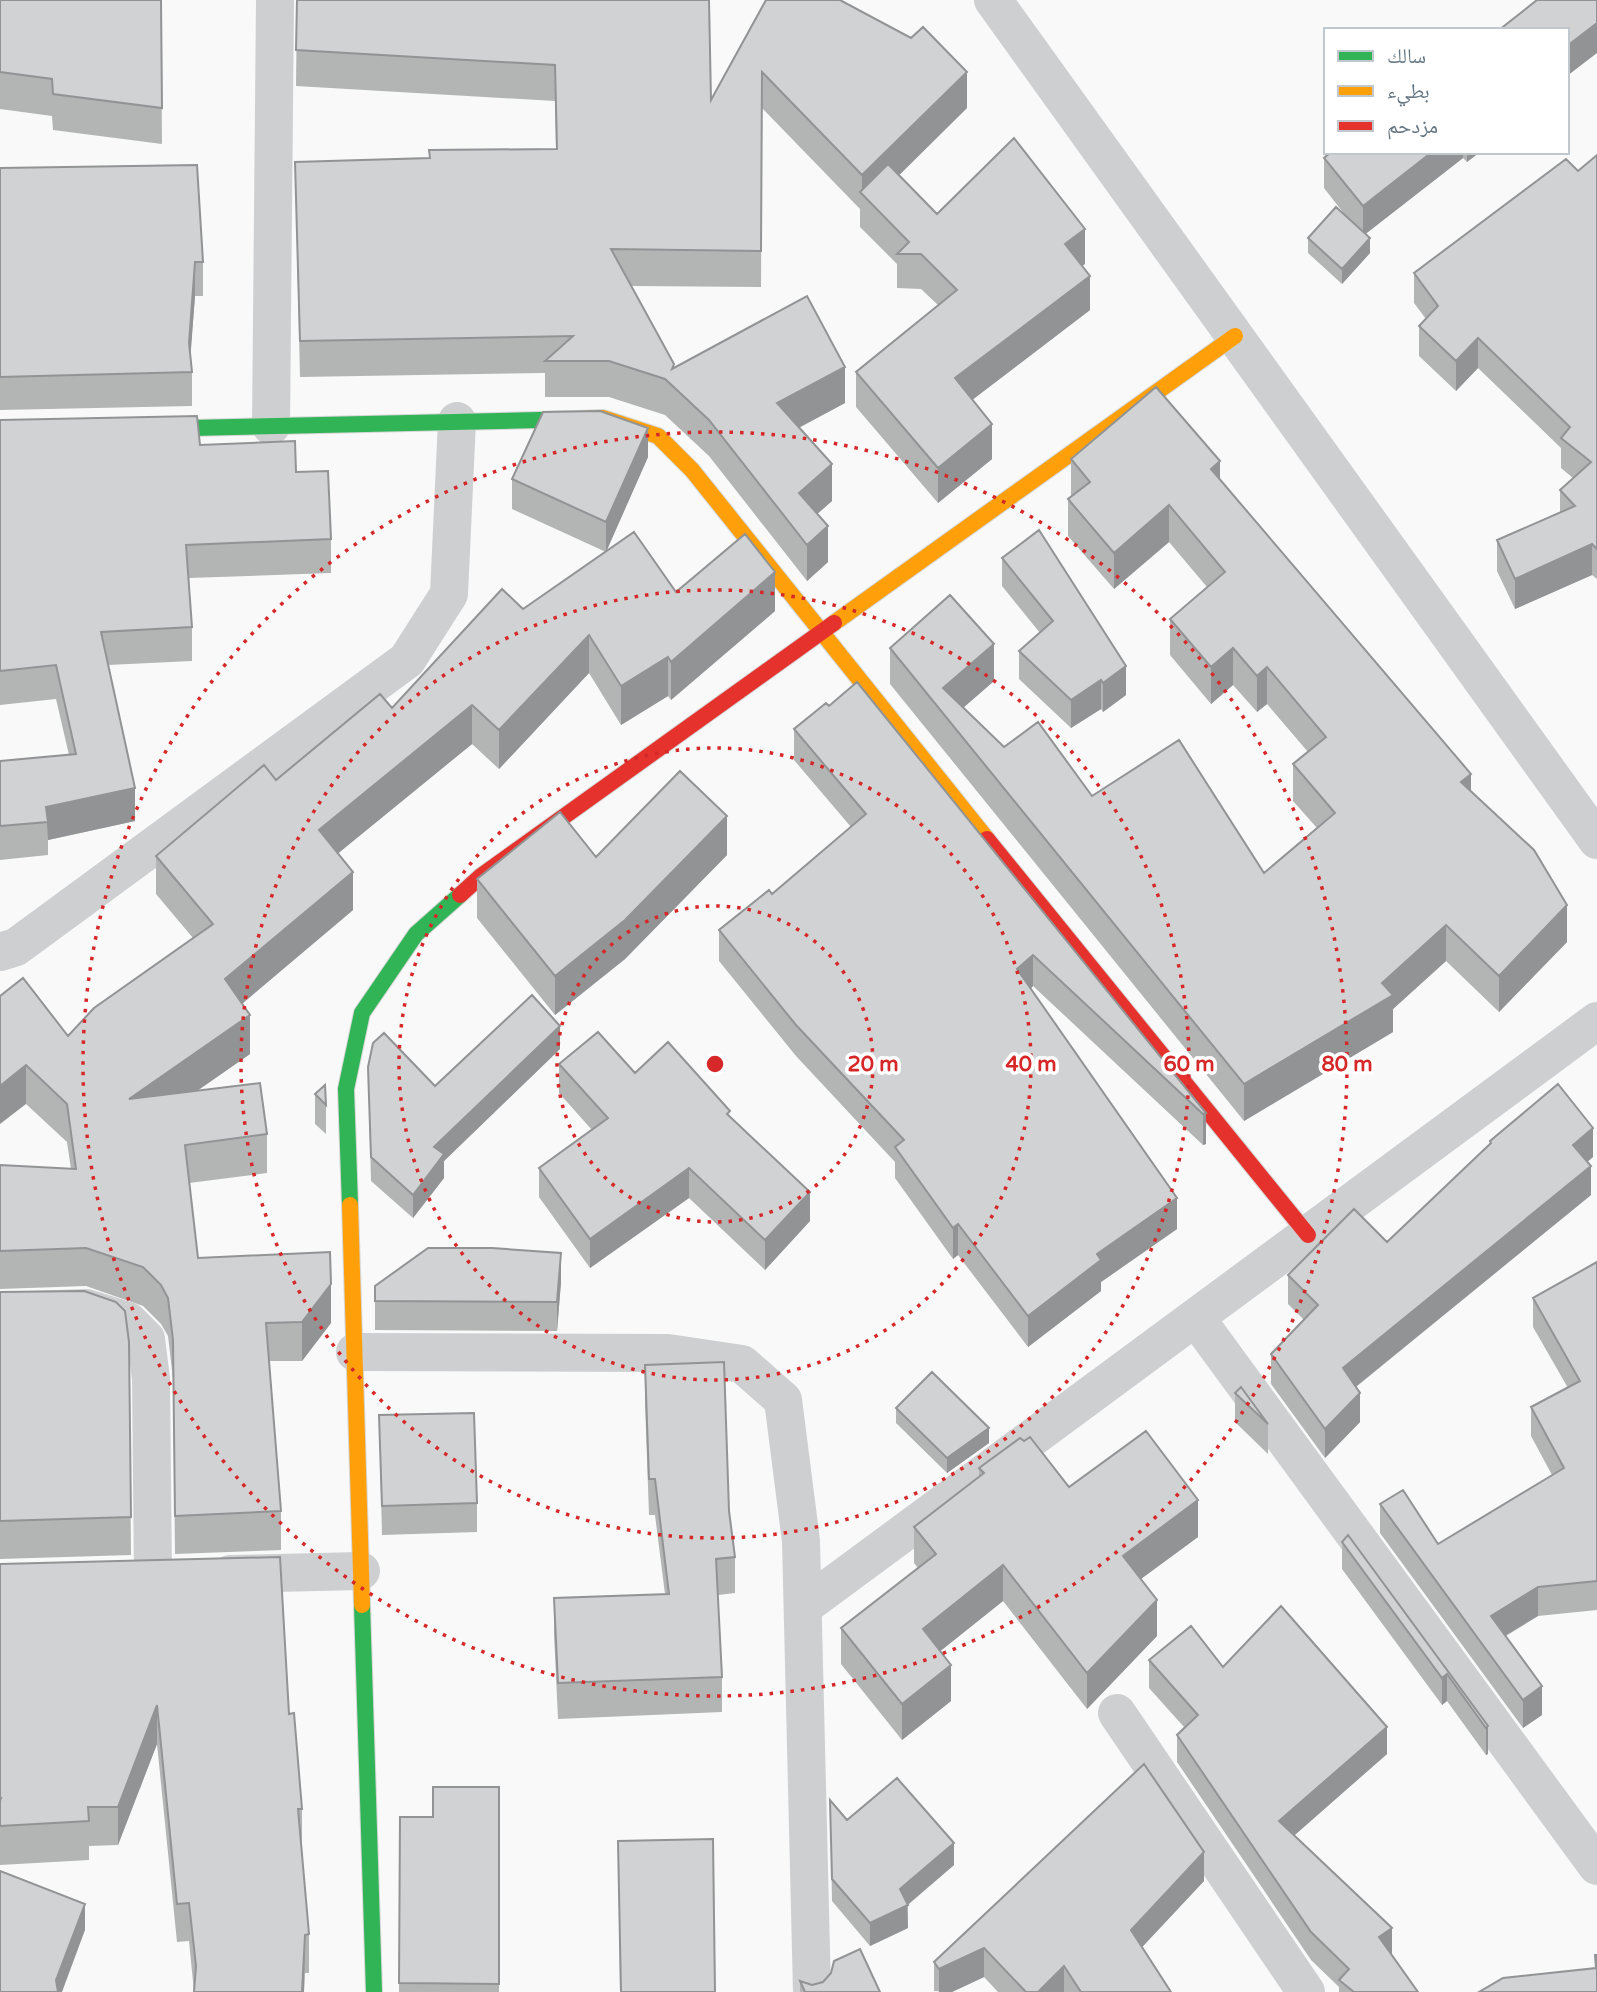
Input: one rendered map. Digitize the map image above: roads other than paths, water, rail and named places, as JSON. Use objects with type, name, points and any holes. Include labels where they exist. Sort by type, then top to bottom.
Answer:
[{"type":"street","points":[[271,426],[275,0]]},
{"type":"street","points":[[993,0],[1597,840]]},
{"type":"street","points":[[374,1992],[346,1089],[362,1013],[415,934],[481,876],[1235,336]]},
{"type":"street","points":[[136,429],[603,418],[658,436],[692,470],[820,633],[1308,1235]]},
{"type":"street","points":[[0,952],[16,947],[407,660],[449,594],[457,421]]},
{"type":"street","points":[[803,1607],[1597,1021]]},
{"type":"street","points":[[0,1311],[87,1308],[128,1321],[146,1339],[151,1379],[139,1577],[361,1571]]},
{"type":"street","points":[[1196,1318],[1597,1866]]},
{"type":"street","points":[[355,1352],[668,1353],[742,1364],[783,1400],[801,1541],[812,1992]]},
{"type":"street","points":[[1116,1713],[1306,1992]]}]
